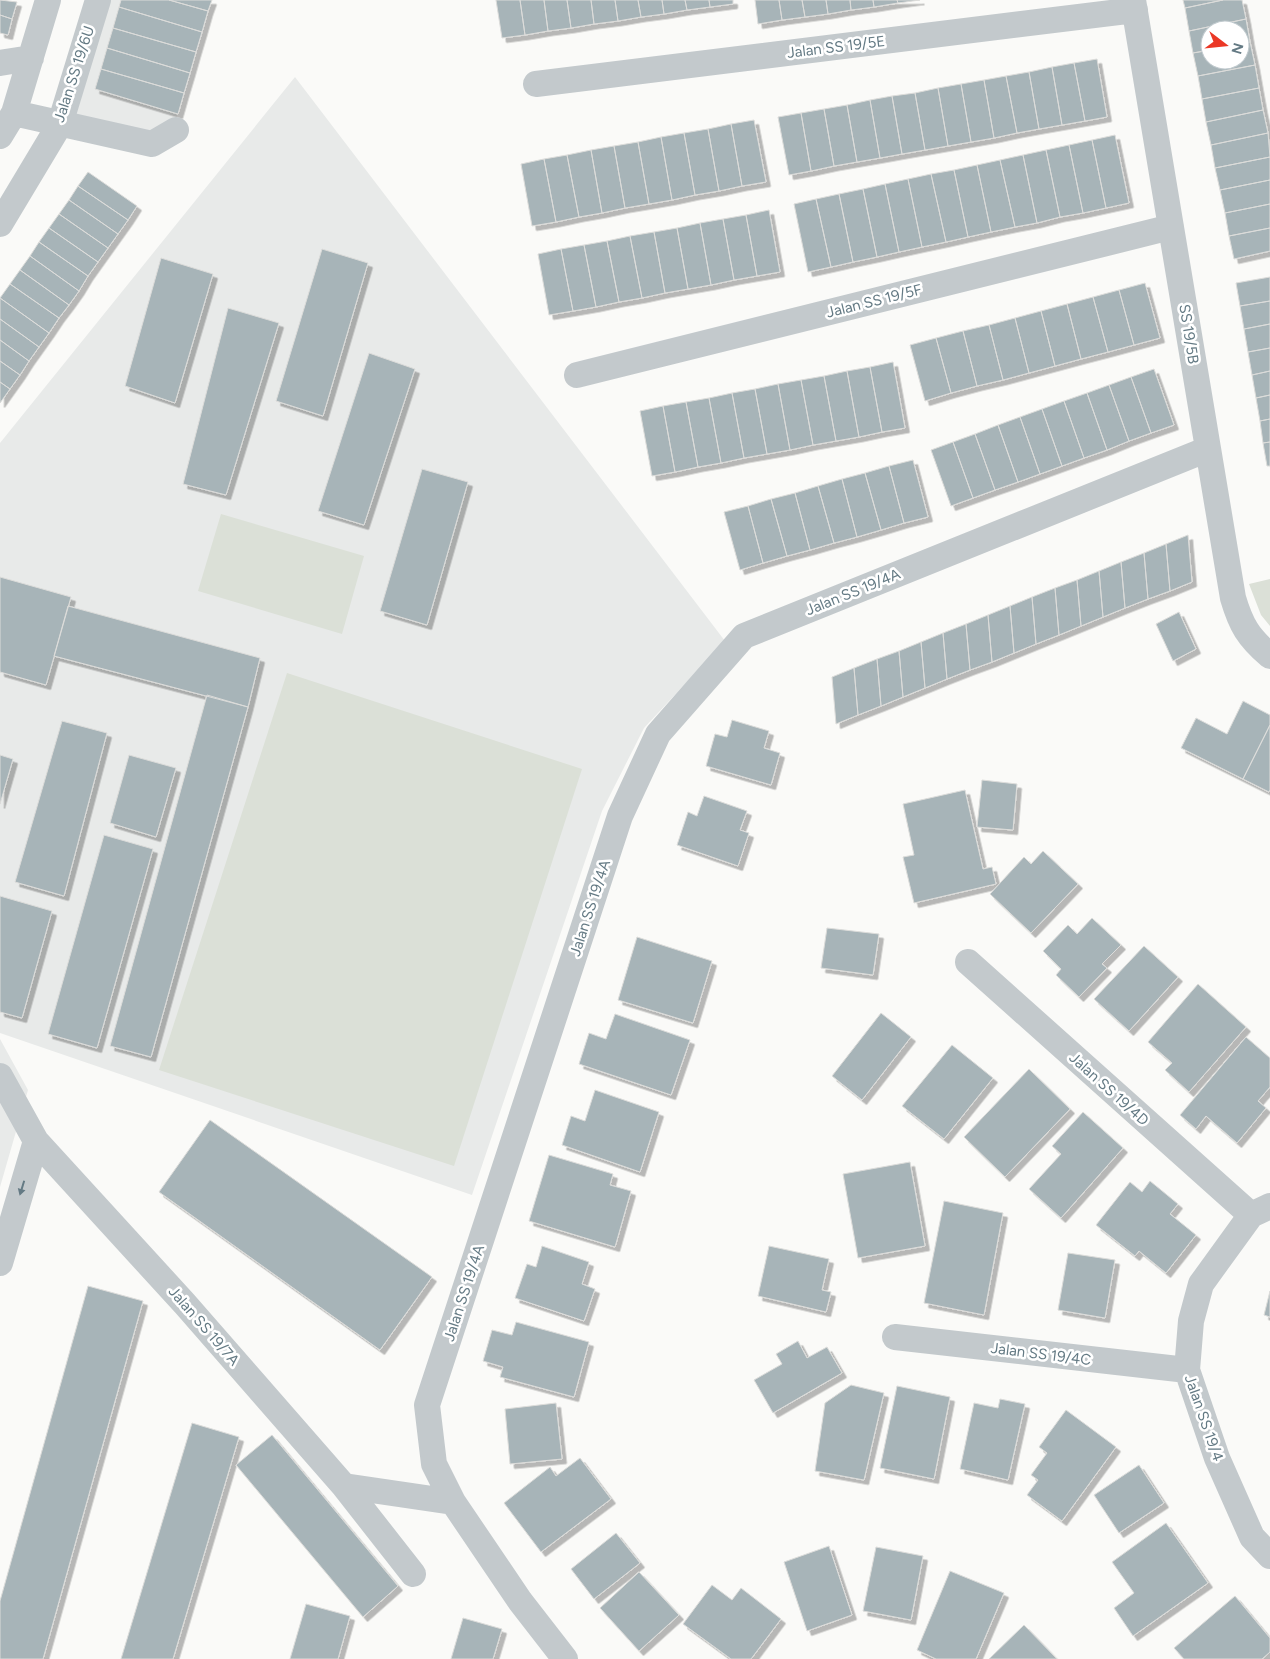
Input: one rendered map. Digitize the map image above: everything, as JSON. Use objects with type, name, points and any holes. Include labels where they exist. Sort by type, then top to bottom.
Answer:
[{"type":"street","points":[[0,136],[14,113],[48,0]]},
{"type":"street","name":"Jalan SS 19/6U","points":[[0,224],[60,124],[98,0]]},
{"type":"street","name":"Jalan SS 19/5E","points":[[536,84],[1134,5]]},
{"type":"street","name":"SS 19/5B","points":[[1134,5],[1229,576],[1240,621],[1256,644],[1270,656]]},
{"type":"street","points":[[0,63],[31,58]]},
{"type":"street","points":[[14,113],[152,144],[176,130]]},
{"type":"street","name":"Jalan SS 19/5F","points":[[577,374],[1171,227]]},
{"type":"street","name":"Jalan SS 19/4A","points":[[565,1659],[520,1601],[453,1502],[434,1464],[427,1405],[620,816],[658,734],[744,636],[1208,448]]},
{"type":"street","name":"Jalan SS 19/4D","points":[[968,962],[1260,1210]]},
{"type":"street","name":"Jalan SS 19/7A","points":[[2,1087],[36,1141],[185,1304],[344,1486],[413,1574]]},
{"type":"street","points":[[0,1263],[36,1141]]},
{"type":"street","name":"Jalan SS 19/4","points":[[1260,1210],[1201,1284],[1191,1321],[1187,1370],[1217,1458],[1252,1537],[1270,1556]]},
{"type":"street","name":"Jalan SS 19/4C","points":[[895,1337],[1187,1370]]},
{"type":"street","points":[[344,1486],[453,1502]]},
{"type":"shaded area","points":[[107,0],[211,0],[175,122],[149,135],[71,119]]},
{"type":"shaded area","points":[[295,77],[725,641],[644,728],[602,811],[472,1195],[0,1033],[0,443]]},
{"type":"shaded area","points":[[221,514],[364,556],[342,634],[198,591]]},
{"type":"shaded area","points":[[1270,579],[1270,626],[1261,615],[1249,584]]},
{"type":"shaded area","points":[[287,673],[582,769],[454,1166],[159,1070]]},
{"type":"shaded area","points":[[0,1039],[28,1090],[0,1187]]},
{"type":"building","points":[[0,0],[17,2],[12,19],[0,15]]},
{"type":"building","points":[[121,0],[169,0],[208,11],[202,32],[119,7]]},
{"type":"building","points":[[169,0],[212,0],[208,11]]},
{"type":"building","points":[[496,0],[520,0],[525,35],[502,38]]},
{"type":"building","points":[[520,0],[544,0],[548,31],[525,35]]},
{"type":"building","points":[[544,0],[567,0],[571,28],[548,31]]},
{"type":"building","points":[[567,0],[591,0],[594,24],[571,28]]},
{"type":"building","points":[[591,0],[615,0],[618,21],[594,24]]},
{"type":"building","points":[[615,0],[638,0],[641,17],[618,21]]},
{"type":"building","points":[[638,0],[662,0],[664,14],[641,17]]},
{"type":"building","points":[[662,0],[685,0],[687,10],[664,14]]},
{"type":"building","points":[[685,0],[709,0],[710,7],[687,10]]},
{"type":"building","points":[[709,0],[733,0],[733,4],[710,7]]},
{"type":"building","points":[[755,0],[779,0],[782,20],[758,24]]},
{"type":"building","points":[[779,0],[802,0],[805,17],[782,20]]},
{"type":"building","points":[[802,0],[826,0],[828,14],[805,17]]},
{"type":"building","points":[[826,0],[850,0],[851,10],[828,14]]},
{"type":"building","points":[[850,0],[873,0],[874,7],[851,10]]},
{"type":"building","points":[[873,0],[897,0],[898,3],[874,7]]},
{"type":"building","points":[[897,0],[920,0],[898,3]]},
{"type":"building","points":[[1183,0],[1223,0],[1185,8]]},
{"type":"building","points":[[1223,0],[1242,0],[1246,19],[1200,20],[1200,29],[1189,31],[1185,8]]},
{"type":"building","points":[[119,7],[202,32],[196,52],[113,28]]},
{"type":"building","points":[[0,15],[12,19],[8,35],[0,33]]},
{"type":"building","points":[[113,28],[196,52],[190,73],[107,48]]},
{"type":"building","points":[[1200,29],[1200,52],[1193,53],[1189,31]]},
{"type":"building","points":[[1250,42],[1255,65],[1250,66]]},
{"type":"building","points":[[107,48],[190,73],[184,93],[101,69]]},
{"type":"building","points":[[1200,52],[1200,70],[1229,70],[1198,76],[1193,53]]},
{"type":"building","points":[[1097,59],[1107,117],[1085,121],[1074,63]]},
{"type":"building","points":[[1074,63],[1085,121],[1062,125],[1052,67]]},
{"type":"building","points":[[1255,65],[1259,88],[1202,99],[1198,76],[1229,70],[1250,70],[1250,66]]},
{"type":"building","points":[[1052,67],[1062,125],[1039,129],[1029,72]]},
{"type":"building","points":[[101,69],[184,93],[178,114],[95,89]]},
{"type":"building","points":[[1029,72],[1039,129],[1017,133],[1006,76]]},
{"type":"building","points":[[1006,76],[1017,133],[994,138],[984,80]]},
{"type":"building","points":[[984,80],[994,138],[971,142],[961,84]]},
{"type":"building","points":[[961,84],[971,142],[948,146],[938,88]]},
{"type":"building","points":[[938,88],[948,146],[925,150],[915,93]]},
{"type":"building","points":[[1259,88],[1263,110],[1206,122],[1202,99]]},
{"type":"building","points":[[915,93],[925,150],[902,154],[892,96]]},
{"type":"building","points":[[892,96],[902,154],[880,158],[870,100]]},
{"type":"building","points":[[870,100],[880,158],[857,162],[847,105]]},
{"type":"building","points":[[847,105],[857,162],[834,166],[824,109]]},
{"type":"building","points":[[824,109],[834,166],[811,171],[801,113]]},
{"type":"building","points":[[1263,110],[1268,133],[1211,145],[1206,122]]},
{"type":"building","points":[[801,113],[811,171],[789,175],[778,117]]},
{"type":"building","points":[[754,120],[766,182],[742,186],[731,124]]},
{"type":"building","points":[[731,124],[742,186],[719,191],[708,129]]},
{"type":"building","points":[[708,129],[719,191],[695,195],[684,133]]},
{"type":"building","points":[[684,133],[695,195],[672,200],[661,137]]},
{"type":"building","points":[[1268,133],[1270,157],[1215,168],[1211,145]]},
{"type":"building","points":[[1115,135],[1129,203],[1106,208],[1092,140]]},
{"type":"building","points":[[661,137],[672,200],[649,204],[638,142]]},
{"type":"building","points":[[1092,140],[1106,208],[1083,213],[1069,145]]},
{"type":"building","points":[[638,142],[649,204],[625,208],[614,146]]},
{"type":"building","points":[[1069,145],[1083,213],[1060,217],[1046,150]]},
{"type":"building","points":[[614,146],[625,208],[602,213],[591,150]]},
{"type":"building","points":[[591,150],[602,213],[579,217],[567,155]]},
{"type":"building","points":[[1046,150],[1060,217],[1037,223],[1023,155]]},
{"type":"building","points":[[567,155],[579,217],[556,222],[544,159]]},
{"type":"building","points":[[1023,155],[1037,223],[1015,227],[1000,160]]},
{"type":"building","points":[[1270,157],[1270,180],[1220,190],[1215,168]]},
{"type":"building","points":[[544,159],[556,222],[532,226],[521,164]]},
{"type":"building","points":[[1000,160],[1015,227],[991,232],[977,165]]},
{"type":"building","points":[[977,165],[991,232],[968,237],[954,170]]},
{"type":"building","points":[[954,170],[968,237],[946,242],[931,174]]},
{"type":"building","points":[[88,172],[137,206],[128,220],[78,186]]},
{"type":"building","points":[[931,174],[946,242],[922,247],[908,179]]},
{"type":"building","points":[[908,179],[922,247],[899,252],[885,184]]},
{"type":"building","points":[[1270,180],[1270,204],[1225,213],[1220,190]]},
{"type":"building","points":[[885,184],[899,252],[877,257],[863,189]]},
{"type":"building","points":[[78,186],[128,220],[118,234],[69,200]]},
{"type":"building","points":[[863,189],[877,257],[853,262],[839,194]]},
{"type":"building","points":[[839,194],[853,262],[831,267],[816,199]]},
{"type":"building","points":[[816,199],[831,267],[808,272],[794,204]]},
{"type":"building","points":[[69,200],[118,234],[108,248],[59,214]]},
{"type":"building","points":[[1270,204],[1270,228],[1229,236],[1225,213]]},
{"type":"building","points":[[769,210],[780,272],[757,276],[746,215]]},
{"type":"building","points":[[59,214],[108,248],[98,262],[49,228]]},
{"type":"building","points":[[746,215],[757,276],[734,280],[723,219]]},
{"type":"building","points":[[723,219],[734,280],[711,285],[700,223]]},
{"type":"building","points":[[700,223],[711,285],[688,289],[677,228]]},
{"type":"building","points":[[49,228],[98,262],[88,276],[39,242]]},
{"type":"building","points":[[677,228],[688,289],[665,293],[654,232]]},
{"type":"building","points":[[1270,228],[1270,251],[1234,259],[1229,236]]},
{"type":"building","points":[[654,232],[665,293],[642,298],[630,236]]},
{"type":"building","points":[[630,236],[642,298],[619,302],[607,241]]},
{"type":"building","points":[[607,241],[619,302],[596,307],[584,245]]},
{"type":"building","points":[[39,242],[88,276],[79,291],[30,256]]},
{"type":"building","points":[[584,245],[596,307],[573,311],[561,249]]},
{"type":"building","points":[[322,249],[368,263],[323,416],[276,401]]},
{"type":"building","points":[[561,249],[573,311],[549,315],[538,254]]},
{"type":"building","points":[[30,256],[79,291],[69,305],[20,270]]},
{"type":"building","points":[[161,258],[213,274],[175,403],[125,386]]},
{"type":"building","points":[[20,270],[69,305],[59,318],[10,284]]},
{"type":"building","points":[[1270,277],[1270,301],[1240,306],[1236,283]]},
{"type":"building","points":[[1145,283],[1160,338],[1134,345],[1119,290]]},
{"type":"building","points":[[10,284],[59,318],[49,333],[0,298]]},
{"type":"building","points":[[1119,290],[1134,345],[1108,352],[1093,297]]},
{"type":"building","points":[[1093,297],[1108,352],[1081,359],[1067,304]]},
{"type":"building","points":[[0,298],[49,333],[39,347],[0,319]]},
{"type":"building","points":[[1270,301],[1270,324],[1244,329],[1240,306]]},
{"type":"building","points":[[1067,304],[1081,359],[1055,366],[1041,311]]},
{"type":"building","points":[[228,308],[279,323],[226,495],[183,484]]},
{"type":"building","points":[[1041,311],[1055,366],[1029,373],[1015,318]]},
{"type":"building","points":[[1015,318],[1029,373],[1003,380],[989,325]]},
{"type":"building","points":[[0,319],[39,347],[29,361],[0,340]]},
{"type":"building","points":[[1270,324],[1270,348],[1248,352],[1244,329]]},
{"type":"building","points":[[989,325],[1003,380],[977,386],[963,331]]},
{"type":"building","points":[[963,331],[977,386],[951,393],[936,338]]},
{"type":"building","points":[[936,338],[951,393],[925,401],[910,345]]},
{"type":"building","points":[[0,340],[29,361],[20,375],[0,361]]},
{"type":"building","points":[[1270,348],[1270,371],[1252,375],[1248,352]]},
{"type":"building","points":[[369,353],[415,369],[364,525],[318,511]]},
{"type":"building","points":[[0,361],[20,375],[10,389],[0,382]]},
{"type":"building","points":[[893,362],[905,428],[882,432],[870,367]]},
{"type":"building","points":[[870,367],[882,432],[859,437],[847,371]]},
{"type":"building","points":[[1154,369],[1174,425],[1151,433],[1131,377]]},
{"type":"building","points":[[847,371],[859,437],[836,441],[824,376]]},
{"type":"building","points":[[1270,371],[1270,395],[1256,398],[1252,375]]},
{"type":"building","points":[[824,376],[836,441],[813,445],[801,380]]},
{"type":"building","points":[[1131,377],[1151,433],[1129,441],[1109,385]]},
{"type":"building","points":[[801,380],[813,445],[790,450],[778,384]]},
{"type":"building","points":[[0,382],[10,389],[0,403]]},
{"type":"building","points":[[778,384],[790,450],[767,454],[755,389]]},
{"type":"building","points":[[1109,385],[1129,441],[1107,450],[1087,393]]},
{"type":"building","points":[[755,389],[767,454],[744,458],[732,393]]},
{"type":"building","points":[[732,393],[744,458],[721,463],[709,398]]},
{"type":"building","points":[[1087,393],[1107,450],[1084,458],[1064,401]]},
{"type":"building","points":[[1270,395],[1270,419],[1260,421],[1256,398]]},
{"type":"building","points":[[709,398],[721,463],[698,467],[686,402]]},
{"type":"building","points":[[1064,401],[1084,458],[1062,466],[1042,409]]},
{"type":"building","points":[[686,402],[698,467],[675,472],[663,406]]},
{"type":"building","points":[[663,406],[675,472],[652,476],[640,411]]},
{"type":"building","points":[[1042,409],[1062,466],[1040,474],[1020,417]]},
{"type":"building","points":[[1020,417],[1040,474],[1018,482],[998,425]]},
{"type":"building","points":[[1270,419],[1270,442],[1263,443],[1260,421]]},
{"type":"building","points":[[998,425],[1018,482],[995,490],[975,434]]},
{"type":"building","points":[[975,434],[995,490],[973,498],[953,442]]},
{"type":"building","points":[[953,442],[973,498],[951,506],[931,450]]},
{"type":"building","points":[[1270,442],[1270,466],[1267,466],[1263,443]]},
{"type":"building","points":[[913,460],[928,517],[904,523],[889,466]]},
{"type":"building","points":[[889,466],[904,523],[881,530],[865,473]]},
{"type":"building","points":[[422,469],[468,482],[427,625],[380,611]]},
{"type":"building","points":[[865,473],[881,530],[857,537],[842,479]]},
{"type":"building","points":[[842,479],[857,537],[834,543],[818,486]]},
{"type":"building","points":[[818,486],[834,543],[810,550],[795,493]]},
{"type":"building","points":[[795,493],[810,550],[787,556],[771,499]]},
{"type":"building","points":[[771,499],[787,556],[763,563],[748,506]]},
{"type":"building","points":[[748,506],[763,563],[740,570],[724,512]]},
{"type":"building","points":[[1188,535],[1192,582],[1170,591],[1166,544]]},
{"type":"building","points":[[1166,544],[1170,591],[1148,599],[1144,553]]},
{"type":"building","points":[[1144,553],[1148,599],[1125,608],[1121,562]]},
{"type":"building","points":[[1121,562],[1125,608],[1103,617],[1099,571]]},
{"type":"building","points":[[1099,571],[1103,617],[1081,626],[1077,580]]},
{"type":"building","points":[[0,577],[71,597],[46,685],[0,672]]},
{"type":"building","points":[[1077,580],[1081,626],[1059,635],[1055,588]]},
{"type":"building","points":[[1055,588],[1059,635],[1036,644],[1032,597]]},
{"type":"building","points":[[1032,597],[1036,644],[1014,653],[1010,606]]},
{"type":"building","points":[[68,606],[260,658],[248,707],[54,656]]},
{"type":"building","points":[[1010,606],[1014,653],[992,662],[988,615]]},
{"type":"building","points":[[1179,612],[1196,649],[1173,661],[1156,624]]},
{"type":"building","points":[[988,615],[992,662],[970,670],[966,624]]},
{"type":"building","points":[[966,624],[970,670],[947,679],[943,633]]},
{"type":"building","points":[[943,633],[947,679],[925,688],[921,642]]},
{"type":"building","points":[[921,642],[925,688],[903,697],[899,651]]},
{"type":"building","points":[[899,651],[903,697],[881,706],[877,659]]},
{"type":"building","points":[[877,659],[881,706],[858,715],[854,668]]},
{"type":"building","points":[[854,668],[858,715],[836,724],[832,677]]},
{"type":"building","points":[[207,695],[248,707],[151,1057],[110,1046]]},
{"type":"building","points":[[1243,701],[1270,715],[1270,725],[1243,779],[1181,748],[1196,718],[1227,734]]},
{"type":"building","points":[[732,720],[769,731],[764,748],[780,753],[771,785],[706,766],[715,734],[727,737]]},
{"type":"building","points":[[62,721],[107,733],[64,896],[15,882]]},
{"type":"building","points":[[1270,725],[1270,790],[1269,792],[1243,779]]},
{"type":"building","points":[[0,755],[13,759],[0,804]]},
{"type":"building","points":[[129,755],[176,768],[156,837],[110,823]]},
{"type":"building","points":[[982,780],[1017,784],[1013,830],[977,827]]},
{"type":"building","points":[[965,790],[983,869],[992,867],[996,884],[914,903],[903,857],[914,855],[903,804]]},
{"type":"building","points":[[704,796],[747,811],[740,830],[749,833],[738,866],[677,845],[688,812],[697,816]]},
{"type":"building","points":[[104,835],[153,849],[97,1048],[48,1034]]},
{"type":"building","points":[[1043,851],[1078,884],[1031,933],[990,894],[1024,857],[1031,864]]},
{"type":"building","points":[[0,896],[52,911],[22,1018],[0,1012]]},
{"type":"building","points":[[1092,918],[1121,945],[1102,964],[1107,968],[1079,997],[1056,975],[1061,969],[1043,951],[1068,925],[1077,934]]},
{"type":"building","points":[[827,928],[879,934],[873,975],[821,968]]},
{"type":"building","points":[[637,937],[712,961],[693,1023],[618,1000]]},
{"type":"building","points":[[1144,946],[1178,977],[1129,1031],[1094,999]]},
{"type":"building","points":[[1198,984],[1246,1027],[1189,1092],[1165,1070],[1172,1063],[1148,1042]]},
{"type":"building","points":[[881,1013],[911,1037],[862,1100],[832,1076]]},
{"type":"building","points":[[615,1014],[690,1040],[671,1095],[579,1064],[589,1033],[606,1039]]},
{"type":"building","points":[[1246,1037],[1270,1058],[1270,1087],[1258,1101],[1266,1108],[1237,1143],[1206,1116],[1196,1129],[1180,1115]]},
{"type":"building","points":[[952,1045],[993,1078],[944,1139],[902,1106]]},
{"type":"building","points":[[1029,1069],[1070,1109],[1005,1177],[964,1137]]},
{"type":"building","points":[[595,1090],[659,1112],[640,1172],[562,1145],[571,1116],[585,1121]]},
{"type":"building","points":[[1083,1112],[1123,1148],[1061,1218],[1029,1189],[1061,1154],[1052,1146]]},
{"type":"building","points":[[210,1120],[432,1277],[380,1350],[159,1192]]},
{"type":"building","points":[[549,1155],[613,1174],[610,1185],[631,1191],[615,1247],[529,1221]]},
{"type":"building","points":[[910,1162],[925,1246],[858,1258],[843,1174]]},
{"type":"building","points":[[1150,1181],[1178,1204],[1170,1214],[1196,1235],[1166,1273],[1139,1251],[1135,1256],[1096,1225],[1130,1182],[1142,1192]]},
{"type":"building","points":[[944,1201],[1003,1213],[984,1315],[924,1303]]},
{"type":"building","points":[[542,1246],[589,1262],[582,1284],[595,1289],[584,1321],[515,1298],[527,1264],[536,1267]]},
{"type":"building","points":[[769,1246],[829,1259],[822,1290],[831,1292],[826,1312],[758,1296]]},
{"type":"building","points":[[1068,1253],[1115,1260],[1105,1318],[1058,1310]]},
{"type":"building","points":[[88,1286],[143,1301],[43,1659],[0,1659],[0,1601]]},
{"type":"building","points":[[1270,1291],[1270,1317],[1264,1315]]},
{"type":"building","points":[[516,1322],[589,1342],[574,1397],[500,1377],[503,1367],[483,1361],[492,1330],[512,1335]]},
{"type":"building","points":[[798,1341],[807,1358],[827,1347],[842,1373],[773,1413],[754,1380],[782,1364],[776,1354]]},
{"type":"building","points":[[851,1385],[884,1393],[864,1480],[815,1471],[825,1403]]},
{"type":"building","points":[[897,1386],[950,1397],[934,1479],[880,1468]]},
{"type":"building","points":[[1000,1399],[1025,1404],[1008,1480],[960,1469],[974,1403],[998,1408]]},
{"type":"building","points":[[556,1403],[562,1459],[510,1464],[505,1409]]},
{"type":"building","points":[[1066,1410],[1116,1447],[1062,1521],[1027,1495],[1038,1480],[1031,1475],[1047,1453],[1039,1447]]},
{"type":"building","points":[[192,1423],[239,1437],[173,1659],[121,1659]]},
{"type":"building","points":[[272,1435],[398,1586],[363,1617],[236,1465]]},
{"type":"building","points":[[580,1458],[611,1499],[541,1552],[504,1503],[550,1467],[556,1476]]},
{"type":"building","points":[[1139,1465],[1164,1503],[1119,1533],[1094,1495]]},
{"type":"building","points":[[1166,1523],[1208,1583],[1133,1636],[1114,1608],[1134,1593],[1112,1562]]},
{"type":"building","points":[[616,1533],[640,1563],[594,1599],[571,1569]]},
{"type":"building","points":[[829,1546],[852,1615],[807,1631],[784,1562]]},
{"type":"building","points":[[876,1547],[923,1556],[911,1620],[863,1611]]},
{"type":"building","points":[[950,1571],[1004,1593],[976,1659],[936,1659],[917,1650]]},
{"type":"building","points":[[639,1572],[679,1615],[639,1651],[600,1608]]},
{"type":"building","points":[[712,1585],[732,1600],[741,1588],[781,1619],[751,1659],[731,1659],[683,1624]]},
{"type":"building","points":[[1235,1596],[1270,1638],[1270,1652],[1262,1659],[1184,1659],[1174,1648]]},
{"type":"building","points":[[306,1604],[350,1616],[338,1659],[290,1659]]},
{"type":"building","points":[[463,1618],[502,1629],[493,1659],[451,1659]]},
{"type":"building","points":[[1024,1625],[1057,1659],[989,1659]]}]
